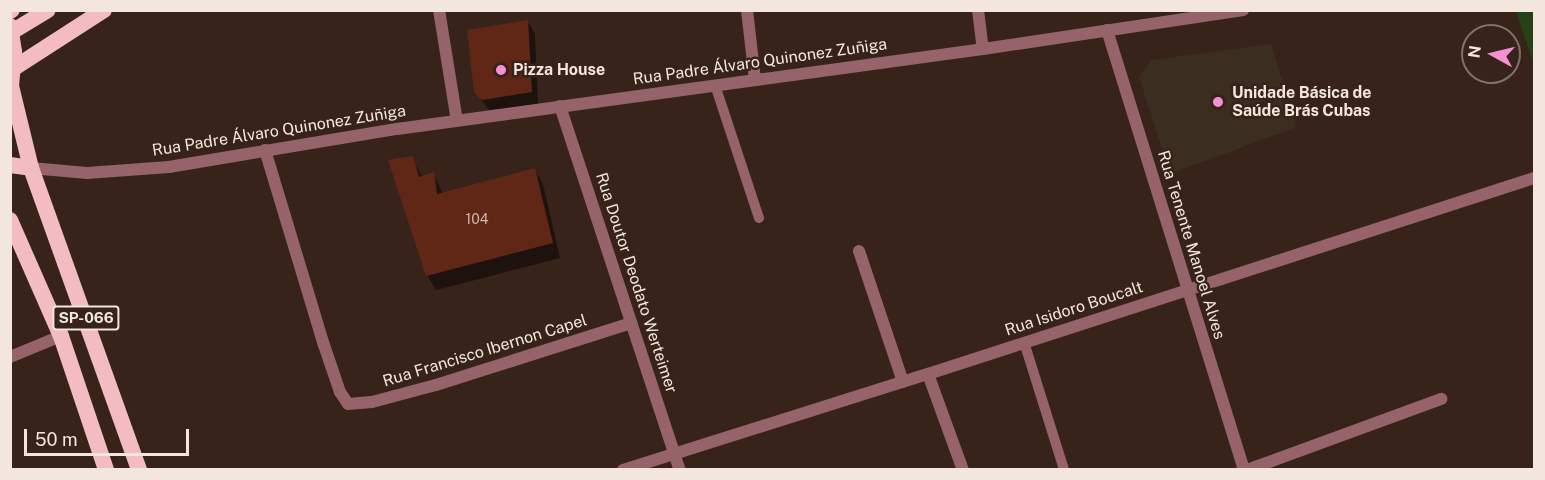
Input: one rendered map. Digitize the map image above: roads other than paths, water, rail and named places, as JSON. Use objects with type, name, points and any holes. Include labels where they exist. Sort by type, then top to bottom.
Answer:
[{"type":"highway","points":[[10,33],[48,10]]},
{"type":"highway","points":[[14,68],[104,10]]},
{"type":"highway","name":"SP-066","points":[[10,26],[14,68],[11,86],[31,168],[138,470]]},
{"type":"highway","points":[[10,165],[31,168]]},
{"type":"highway","name":"SP-066","points":[[10,220],[61,336],[106,470]]},
{"type":"street","points":[[439,10],[457,121]]},
{"type":"street","points":[[747,10],[755,80]]},
{"type":"street","points":[[978,10],[983,49]]},
{"type":"street","name":"Rua Padre Álvaro Quinonez Zuñiga","points":[[31,168],[87,173],[169,167],[265,150],[560,106],[983,49],[1107,30],[1163,16],[1243,10]]},
{"type":"street","name":"Rua Tenente Manoel Alves","points":[[1107,30],[1187,290],[1246,470]]},
{"type":"street","name":"Rua Doutor Deodato Werteimer","points":[[560,106],[680,470]]},
{"type":"street","name":"Rua Francisco Ibernon Capel","points":[[265,150],[324,345],[340,392],[348,404],[372,402],[436,385],[631,323]]},
{"type":"street","name":"Rua Isidoro Boucalt","points":[[623,470],[1534,178]]},
{"type":"street","points":[[859,251],[903,382]]},
{"type":"street","points":[[10,357],[61,336]]},
{"type":"street","points":[[928,374],[963,470]]},
{"type":"street","points":[[1246,470],[1441,399]]},
{"type":"lane","points":[[715,85],[759,218]]},
{"type":"lane","points":[[1024,342],[1064,470]]},
{"type":"place","name":"Pizza House","points":[[501,70]]},
{"type":"place","name":"Unidade Básica de Saúde Brás Cubas","points":[[1218,102]]}]
